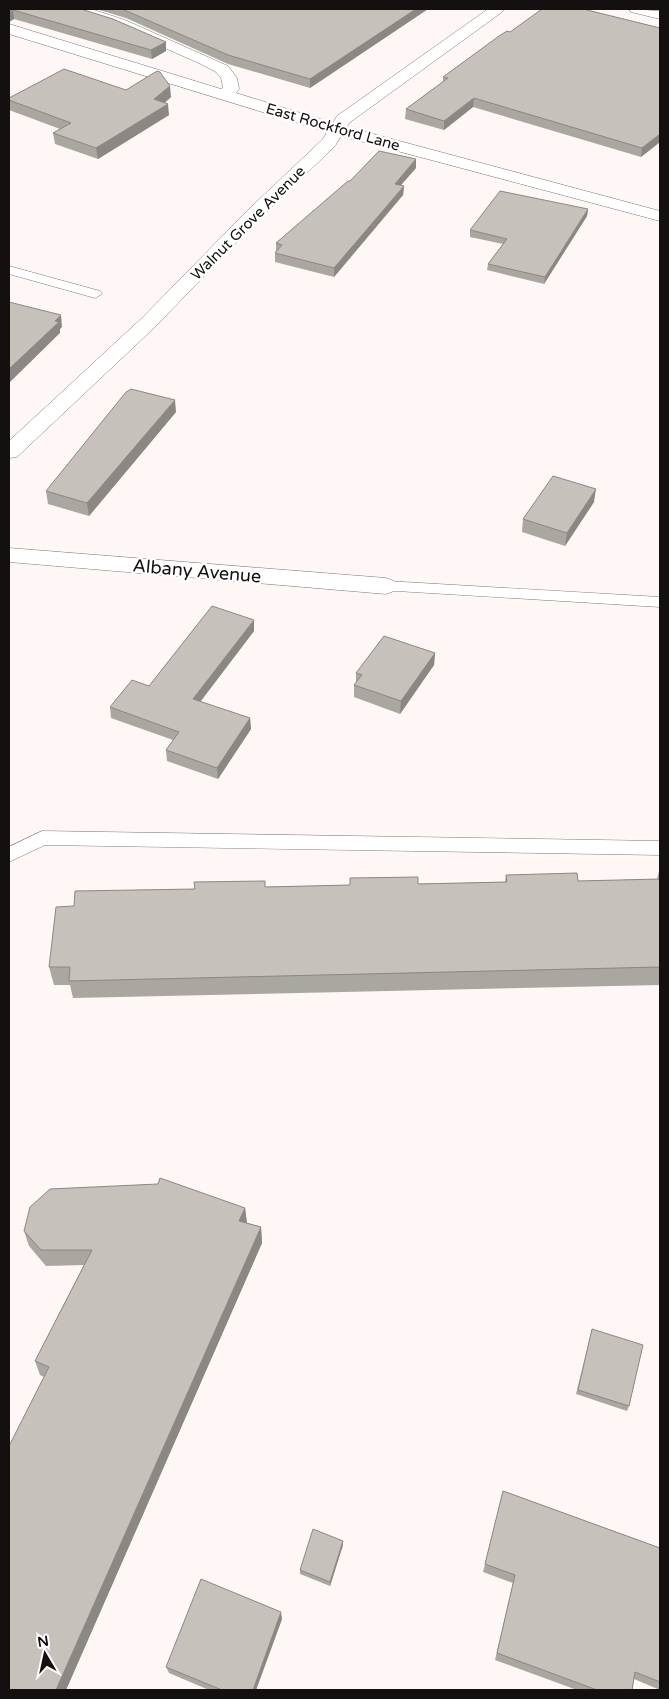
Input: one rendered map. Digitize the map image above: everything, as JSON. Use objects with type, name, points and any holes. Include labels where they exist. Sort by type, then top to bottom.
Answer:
[{"type":"street","points":[[76,9],[120,23],[207,60],[222,69],[229,78],[230,89],[222,95]]},
{"type":"street","name":"Walnut Grove Avenue","points":[[9,452],[150,322],[254,214],[329,142],[343,120],[498,9]]},
{"type":"street","points":[[636,9],[660,15]]},
{"type":"street","name":"East Rockford Lane","points":[[9,29],[338,129],[535,184],[660,216]]},
{"type":"street","name":"Albany Avenue","points":[[9,555],[386,586]]},
{"type":"lane","points":[[9,270],[95,294]]},
{"type":"lane","points":[[386,586],[660,602]]},
{"type":"lane","points":[[9,855],[42,838],[660,848]]},
{"type":"building","points":[[9,9],[81,9],[113,19],[166,42],[151,50],[13,10],[9,12]]},
{"type":"building","points":[[122,9],[416,9],[310,79],[228,55]]},
{"type":"building","points":[[542,9],[583,9],[660,28],[660,134],[642,148],[474,98],[444,121],[406,109],[448,78],[443,77],[499,36],[507,31],[510,32]]},
{"type":"building","points":[[64,69],[126,90],[157,71],[160,72],[170,86],[154,99],[168,104],[96,148],[53,133],[71,123],[9,100],[9,98]]},
{"type":"building","points":[[379,151],[416,159],[395,184],[404,186],[334,268],[275,253],[282,245],[276,243],[350,181]]},
{"type":"building","points":[[500,191],[588,209],[545,277],[488,264],[507,239],[470,230]]},
{"type":"building","points":[[9,302],[61,315],[55,321],[59,322],[9,369]]},
{"type":"building","points":[[131,389],[175,400],[87,503],[46,491],[126,392]]},
{"type":"building","points":[[553,476],[596,489],[567,533],[523,519]]},
{"type":"building","points":[[212,606],[254,620],[193,699],[250,718],[217,768],[166,750],[179,732],[110,707],[132,680],[149,686]]},
{"type":"building","points":[[384,636],[435,653],[401,701],[354,685],[362,675],[356,673]]},
{"type":"building","points":[[577,873],[578,881],[660,879],[660,967],[69,981],[70,967],[49,967],[56,907],[74,906],[75,891],[195,889],[194,882],[265,881],[265,887],[350,885],[350,878],[418,877],[418,884],[507,882],[506,875]]},
{"type":"building","points":[[160,1178],[245,1208],[239,1221],[261,1227],[56,1690],[9,1690],[9,1446],[49,1367],[35,1361],[92,1250],[41,1250],[24,1231],[30,1207],[50,1189],[158,1184]]},
{"type":"building","points":[[592,1329],[643,1345],[629,1406],[578,1390]]},
{"type":"building","points":[[503,1491],[660,1548],[660,1682],[635,1672],[632,1690],[597,1690],[497,1653],[515,1575],[485,1564]]},
{"type":"building","points":[[313,1529],[343,1541],[330,1582],[300,1570]]},
{"type":"building","points":[[201,1579],[281,1612],[253,1690],[222,1690],[166,1667]]}]
